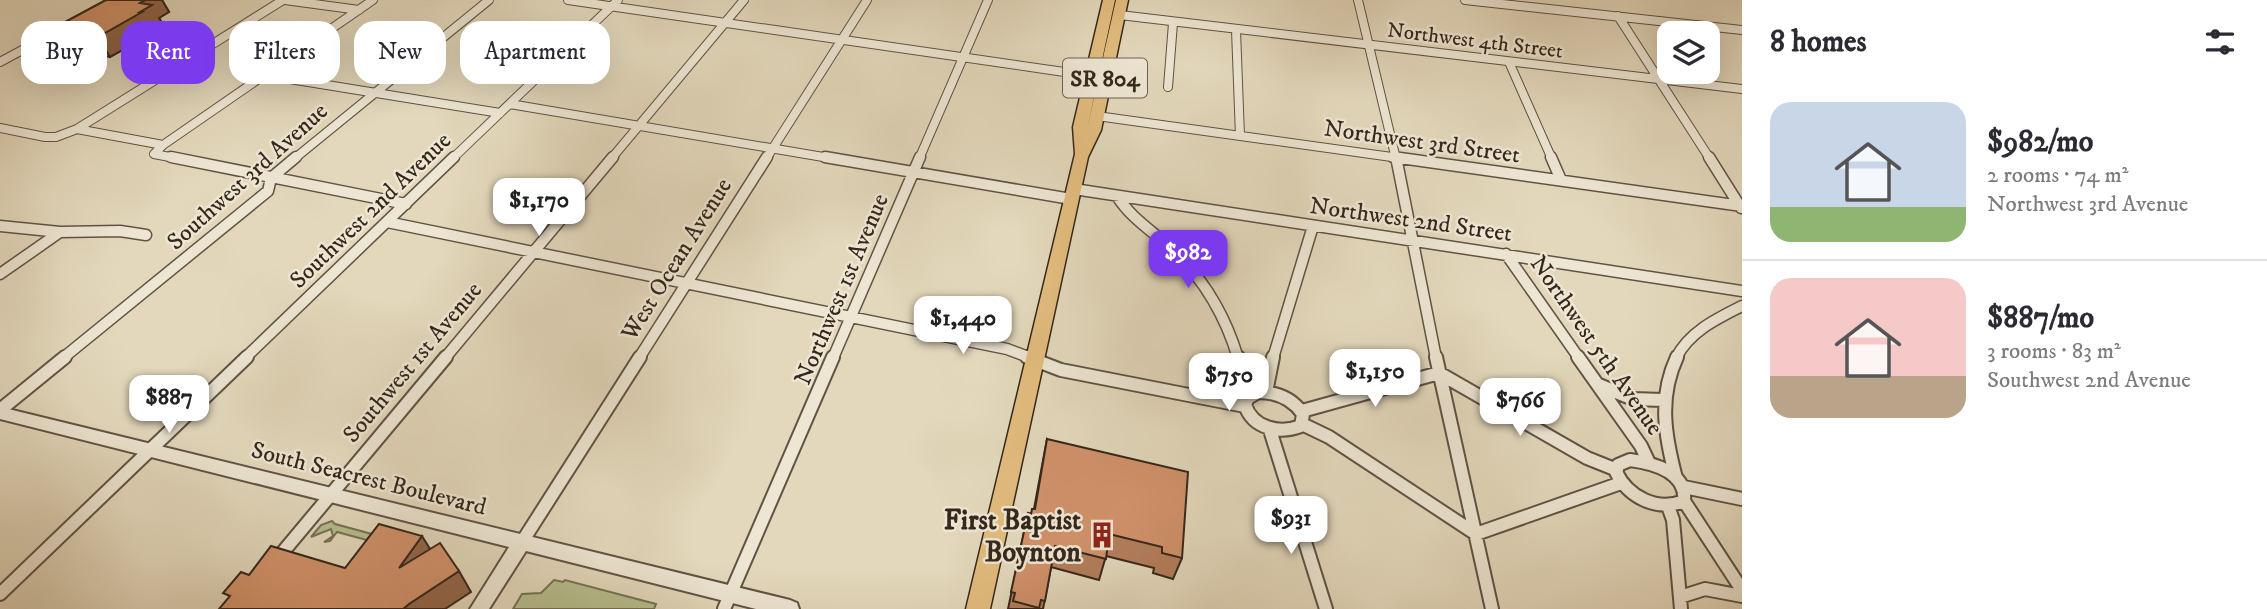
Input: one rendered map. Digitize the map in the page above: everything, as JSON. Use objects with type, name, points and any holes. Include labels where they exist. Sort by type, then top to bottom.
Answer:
[{"type":"main road","name":"SR 804","points":[[1082,154],[1080,127],[1109,0]]},
{"type":"main road","points":[[1116,0],[1115,11],[1120,15]]},
{"type":"main road","name":"SR 804","points":[[978,609],[1072,194],[1082,154],[1094,130],[1122,0]]},
{"type":"street","points":[[0,128],[45,137],[56,137],[77,129],[284,0],[359,10]]},
{"type":"street","points":[[340,23],[373,0]]},
{"type":"street","name":"Southwest 3rd Avenue","points":[[0,412],[268,191],[271,178],[489,0]]},
{"type":"street","points":[[568,0],[615,3],[725,23],[1092,76]]},
{"type":"street","name":"Southwest 1st Avenue","points":[[266,571],[744,0]]},
{"type":"street","name":"West Ocean Avenue","points":[[522,542],[770,148],[867,0]]},
{"type":"street","name":"Northwest 1st Avenue","points":[[727,602],[988,0]]},
{"type":"street","points":[[1358,0],[1396,157],[1439,373],[1492,609]]},
{"type":"street","points":[[1465,0],[1742,30]]},
{"type":"street","name":"Southwest 2nd Avenue","points":[[0,594],[615,3]]},
{"type":"street","name":"Northwest 4th Street","points":[[1120,15],[1657,79]]},
{"type":"street","points":[[1618,16],[1657,79]]},
{"type":"street","points":[[0,62],[79,19]]},
{"type":"street","points":[[1168,87],[1172,23]]},
{"type":"street","points":[[1236,30],[1240,136]]},
{"type":"street","points":[[1508,62],[1561,180]]},
{"type":"street","points":[[252,84],[154,154],[406,204]]},
{"type":"street","points":[[323,84],[500,113]]},
{"type":"street","points":[[1660,84],[1741,207]]},
{"type":"street","name":"Northwest 4th Street","points":[[1700,84],[1742,89]]},
{"type":"street","name":"Northwest 2nd Street","points":[[510,104],[914,172],[1072,194],[1117,196],[1742,291]]},
{"type":"street","name":"Northwest 3rd Street","points":[[1097,116],[1741,207]]},
{"type":"street","points":[[77,129],[163,145]]},
{"type":"street","points":[[1117,196],[1124,210],[1190,268],[1220,307],[1247,401],[1249,417],[1270,430],[1291,431],[1302,418],[1439,373],[1619,476],[1639,498],[1668,506]]},
{"type":"street","points":[[387,222],[1007,349],[1060,370],[1247,401],[1266,391],[1289,398],[1302,418],[1476,534]]},
{"type":"street","points":[[0,226],[60,232],[120,231],[146,236]]},
{"type":"street","points":[[1266,391],[1267,378],[1313,226]]},
{"type":"street","points":[[0,274],[60,232]]},
{"type":"street","name":"Northwest 5th Avenue","points":[[1506,254],[1641,446],[1649,463]]},
{"type":"street","points":[[1742,306],[1717,317],[1693,334],[1675,356],[1663,400],[1663,428],[1681,489],[1742,590]]},
{"type":"street","points":[[1598,385],[1633,399],[1663,400]]},
{"type":"street","name":"South Seacrest Boulevard","points":[[0,412],[522,542],[727,602],[790,609]]},
{"type":"street","points":[[1270,430],[1326,609]]},
{"type":"street","points":[[1619,476],[1622,462],[1630,460],[1649,463],[1681,489],[1742,499]]},
{"type":"street","points":[[1476,534],[1619,476]]},
{"type":"street","points":[[1668,506],[1681,489]]},
{"type":"street","points":[[1668,506],[1673,520],[1680,603],[1705,589],[1742,596]]},
{"type":"street","points":[[479,609],[522,542]]},
{"type":"green space","points":[[332,521],[398,541],[374,542],[337,532],[330,541],[324,542],[333,536],[331,529],[311,537],[321,525]]},
{"type":"green space","points":[[554,580],[565,580],[656,604],[654,609],[513,609],[522,594],[541,593]]},
{"type":"building","points":[[106,0],[145,0],[140,3],[152,5],[126,21],[121,21],[121,24],[107,32],[107,21],[67,21]]},
{"type":"building","name":"First Baptist Boynton","points":[[1047,439],[1188,472],[1182,558],[1162,553],[1162,547],[1109,534],[1106,559],[1055,546],[1045,601],[1041,600],[1039,608],[1013,601],[1015,593],[1011,592],[1028,513],[1031,514],[1032,509],[1035,509]]},
{"type":"building","points":[[379,524],[422,536],[399,568],[440,543],[459,571],[403,609],[219,609],[230,596],[223,593],[241,572],[249,575],[271,546],[345,568]]},
{"type":"place","name":"First Baptist Boynton","points":[[1102,535]]}]
